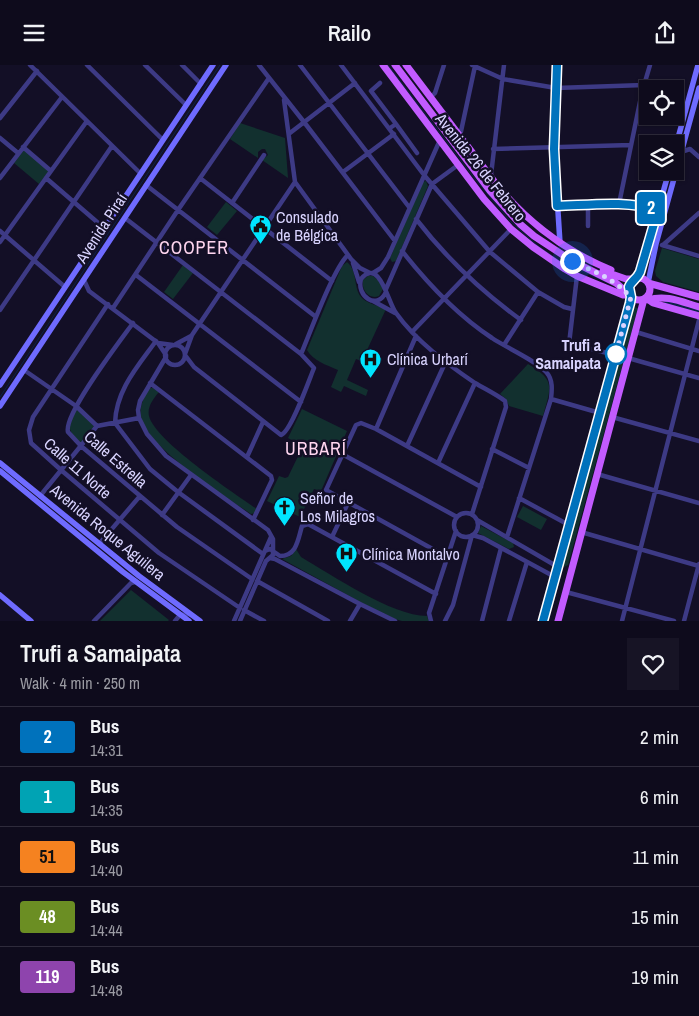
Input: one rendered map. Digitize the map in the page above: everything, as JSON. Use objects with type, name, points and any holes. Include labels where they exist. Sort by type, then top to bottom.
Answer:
[{"type":"main road","name":"Avenida Piraí","points":[[0,406],[58,316],[125,218],[126,206],[140,174],[213,65]]},
{"type":"main road","name":"Avenida Piraí","points":[[0,383],[50,312],[104,228],[146,185],[226,65]]},
{"type":"main road","name":"Avenida 26 de Febrero","points":[[383,65],[458,165],[511,229],[548,258],[577,276],[623,295],[629,295]]},
{"type":"main road","name":"Avenida 26 de Febrero","points":[[395,65],[509,213],[534,236],[554,250],[616,283],[629,295]]},
{"type":"main road","name":"Avenida 26 de Febrero","points":[[400,65],[511,210],[536,232],[588,265],[609,274],[626,279],[634,279]]},
{"type":"main road","name":"Avenida 26 de Febrero","points":[[406,65],[516,208],[541,230],[560,243],[598,264],[634,279]]},
{"type":"main road","points":[[557,65],[554,149],[560,243]]},
{"type":"main road","points":[[679,135],[698,65]]},
{"type":"main road","points":[[684,141],[699,88]]},
{"type":"main road","points":[[446,118],[451,132]]},
{"type":"main road","points":[[558,621],[569,525],[616,355],[629,295],[629,287],[643,264],[666,180]]},
{"type":"main road","points":[[656,245],[673,180]]},
{"type":"main road","points":[[543,621],[581,532],[628,358],[646,299],[650,293],[649,284],[660,224],[655,221]]},
{"type":"main road","points":[[634,279],[643,279],[649,284],[699,303]]},
{"type":"main road","points":[[649,284],[699,297]]},
{"type":"main road","points":[[629,295],[637,300],[668,298],[699,307]]},
{"type":"main road","points":[[646,299],[699,318]]},
{"type":"main road","points":[[50,312],[58,316]]},
{"type":"main road","name":"Avenida Roque Aguilera","points":[[0,463],[178,606],[190,618]]},
{"type":"main road","name":"Avenida Roque Aguilera","points":[[0,471],[135,582],[180,615],[200,621]]},
{"type":"main road","points":[[0,595],[31,621]]},
{"type":"street","points":[[30,65],[140,174]]},
{"type":"street","points":[[87,65],[163,140]]},
{"type":"street","points":[[145,65],[186,105]]},
{"type":"street","points":[[182,65],[201,83]]},
{"type":"street","points":[[259,65],[395,241]]},
{"type":"street","points":[[300,65],[410,207]]},
{"type":"street","points":[[342,65],[424,175],[490,252],[538,292],[564,307],[572,309]]},
{"type":"street","points":[[430,98],[435,93],[444,65]]},
{"type":"street","points":[[490,176],[504,65]]},
{"type":"street","points":[[646,80],[650,65]]},
{"type":"street","points":[[460,136],[473,66],[503,79],[556,89],[639,85]]},
{"type":"street","points":[[0,118],[37,71]]},
{"type":"street","points":[[113,309],[178,210],[269,78]]},
{"type":"street","points":[[290,133],[355,83]]},
{"type":"street","points":[[380,83],[371,91],[418,153]]},
{"type":"street","points":[[283,96],[290,133],[295,183],[348,255],[360,267],[379,277],[396,314],[414,334],[475,383],[503,399],[506,404],[472,515]]},
{"type":"street","points":[[0,178],[62,97]]},
{"type":"street","points":[[619,204],[639,106]]},
{"type":"street","points":[[0,242],[87,121]]},
{"type":"street","points":[[390,128],[396,124]]},
{"type":"street","points":[[343,172],[394,134]]},
{"type":"street","points":[[0,138],[18,153]]},
{"type":"street","points":[[359,285],[361,279],[381,268],[388,257],[440,140]]},
{"type":"street","points":[[493,149],[554,149],[631,145]]},
{"type":"street","points":[[0,310],[112,146]]},
{"type":"street","points":[[23,147],[51,171]]},
{"type":"street","points":[[684,151],[690,149],[699,157]]},
{"type":"street","points":[[232,203],[264,155]]},
{"type":"street","points":[[373,301],[382,298],[386,291],[432,184],[458,165]]},
{"type":"street","points":[[46,178],[104,228]]},
{"type":"street","points":[[200,178],[332,281]]},
{"type":"street","points":[[84,280],[90,291],[157,342],[168,362],[176,364],[183,361],[192,335],[199,323],[295,183]]},
{"type":"street","points":[[146,185],[316,317]]},
{"type":"street","points":[[557,206],[619,204],[650,207],[658,210]]},
{"type":"street","points":[[588,205],[588,226]]},
{"type":"street","points":[[663,245],[699,213]]},
{"type":"street","points":[[125,218],[301,354],[314,367],[286,432],[283,435],[278,435],[194,367],[182,348],[157,342]]},
{"type":"street","points":[[416,219],[466,276],[521,320]]},
{"type":"street","points":[[376,429],[414,334],[443,298],[511,229]]},
{"type":"street","points":[[0,231],[65,287]]},
{"type":"street","points":[[656,245],[663,245],[699,256]]},
{"type":"street","points":[[402,251],[443,298],[475,325],[547,373],[552,389],[551,399],[507,537]]},
{"type":"street","points":[[301,354],[332,281],[345,257],[348,255]]},
{"type":"street","points":[[388,257],[391,263],[397,263]]},
{"type":"street","points":[[352,259],[359,285],[365,297],[396,314]]},
{"type":"street","points":[[136,275],[300,402]]},
{"type":"street","points":[[577,276],[569,344],[616,355]]},
{"type":"street","points":[[77,290],[90,291]]},
{"type":"street","points":[[504,345],[538,292]]},
{"type":"street","name":"Calle 11 Norte","points":[[108,304],[34,417],[29,430],[29,437],[34,448],[159,553],[242,609],[264,621]]},
{"type":"street","points":[[622,621],[699,318]]},
{"type":"street","name":"Calle Estrella","points":[[133,323],[76,406],[67,428],[68,432],[81,446],[162,515],[255,580],[328,621]]},
{"type":"street","points":[[636,332],[699,351]]},
{"type":"street","points":[[192,335],[168,349],[160,369],[140,401],[139,418],[147,434],[158,448],[191,475],[270,532],[274,553],[266,561],[255,580]]},
{"type":"street","points":[[157,342],[122,390],[117,403],[115,423],[150,469],[178,492],[264,553]]},
{"type":"street","points":[[628,358],[699,378]]},
{"type":"street","points":[[407,446],[446,361]]},
{"type":"street","points":[[160,369],[166,365],[176,364],[194,367]]},
{"type":"street","points":[[24,370],[76,406],[97,426]]},
{"type":"street","points":[[150,383],[272,478],[253,519]]},
{"type":"street","points":[[438,463],[475,383]]},
{"type":"street","points":[[551,399],[600,413]]},
{"type":"street","points":[[612,417],[699,441]]},
{"type":"street","points":[[40,496],[97,426],[139,418]]},
{"type":"street","points":[[247,457],[263,422]]},
{"type":"street","points":[[447,557],[326,489],[357,424],[361,423],[376,429],[481,487]]},
{"type":"street","points":[[492,449],[529,468]]},
{"type":"street","points":[[342,455],[457,517]]},
{"type":"street","points":[[597,474],[699,503]]},
{"type":"street","points":[[162,515],[191,475]]},
{"type":"street","points":[[99,544],[140,496]]},
{"type":"street","points":[[519,498],[569,525]]},
{"type":"street","points":[[332,537],[348,503]]},
{"type":"street","points":[[431,621],[429,613],[456,531],[454,524],[457,517],[462,513],[472,515],[477,520],[551,563],[562,575],[625,608],[674,621]]},
{"type":"street","points":[[445,621],[453,605],[472,535],[478,528],[477,520]]},
{"type":"street","points":[[280,560],[292,553],[302,526],[308,524],[436,594]]},
{"type":"street","points":[[456,531],[462,535],[483,538],[546,573],[562,575]]},
{"type":"street","points":[[581,532],[699,565],[684,621]]},
{"type":"street","points":[[234,621],[242,609],[255,580],[272,535]]},
{"type":"street","points":[[513,554],[518,544]]},
{"type":"street","points":[[482,621],[501,548]]},
{"type":"street","points":[[264,553],[270,549],[280,560]]},
{"type":"street","points":[[269,559],[280,560],[360,604],[396,621]]},
{"type":"street","points":[[509,621],[527,562]]},
{"type":"street","points":[[546,573],[551,569],[551,563]]},
{"type":"street","points":[[94,621],[131,583],[135,582]]},
{"type":"street","points":[[350,621],[360,604]]},
{"type":"street","points":[[175,621],[180,615],[178,606]]},
{"type":"street","points":[[240,621],[242,609]]},
{"type":"green space","points":[[240,123],[285,138],[288,178],[262,160],[268,155],[265,149],[258,152],[258,158],[230,139]]},
{"type":"green space","points":[[24,150],[49,171],[39,184],[14,163]]},
{"type":"green space","points":[[426,181],[428,186],[396,261],[392,262],[390,258],[423,182]]},
{"type":"green space","points":[[226,202],[237,211],[217,235],[207,227]]},
{"type":"green space","points":[[662,248],[699,259],[699,292],[663,282],[656,276],[655,271]]},
{"type":"green space","points":[[347,262],[351,266],[358,290],[363,299],[386,309],[362,361],[356,359],[347,380],[368,390],[366,396],[344,386],[341,392],[331,387],[338,370],[317,360],[307,350],[342,266]]},
{"type":"green space","points":[[183,265],[193,273],[173,299],[164,292]]},
{"type":"green space","points":[[368,276],[373,276],[379,281],[383,289],[379,296],[372,297],[366,293],[363,287],[363,280]]},
{"type":"green space","points":[[632,307],[638,308],[568,565],[564,567],[562,565]]},
{"type":"green space","points":[[528,364],[543,375],[549,385],[543,416],[509,406],[506,399],[500,394]]},
{"type":"green space","points":[[150,388],[159,392],[149,409],[149,416],[154,427],[197,466],[257,509],[255,513],[251,514],[188,470],[171,456],[146,429],[141,417],[141,409],[142,402]]},
{"type":"green space","points":[[76,409],[94,426],[81,443],[72,434],[69,427]]},
{"type":"green space","points":[[302,409],[347,431],[321,491],[314,489],[300,517],[267,501],[279,476],[288,477],[303,446],[288,438]]},
{"type":"green space","points":[[523,506],[547,519],[541,530],[517,517]]},
{"type":"green space","points":[[481,526],[513,543],[514,547],[509,549],[478,533]]},
{"type":"green space","points":[[296,549],[301,557],[345,584],[397,609],[427,616],[429,621],[402,621],[395,619],[282,559],[291,556]]},
{"type":"green space","points":[[131,590],[169,620],[100,621]]},
{"type":"waterway","points":[[126,206],[220,65]]},
{"type":"waterway","points":[[388,65],[472,175],[510,221],[538,246],[563,263],[609,283]]},
{"type":"waterway","points":[[0,397],[125,208]]},
{"type":"waterway","points":[[666,302],[699,311]]},
{"type":"bus line","name":"2","points":[[543,621],[630,303],[629,285],[637,279],[640,272],[658,210],[650,207],[619,204],[557,206],[554,109],[557,65]]},
{"type":"place","name":"Consulado de Bélgica","points":[[260,245]]},
{"type":"place","name":"Trufi a Samaipata","points":[[616,354]]},
{"type":"place","name":"Clínica Urbarí","points":[[371,378]]},
{"type":"place","name":"Señor de Los Milagros","points":[[284,526]]},
{"type":"place","name":"Clínica Montalvo","points":[[346,573]]},
{"type":"district","name":"COOPER","points":[[194,248]]},
{"type":"district","name":"URBARÍ","points":[[316,449]]},
{"type":"route","points":[[572,261],[616,283],[631,297],[616,354]]}]
